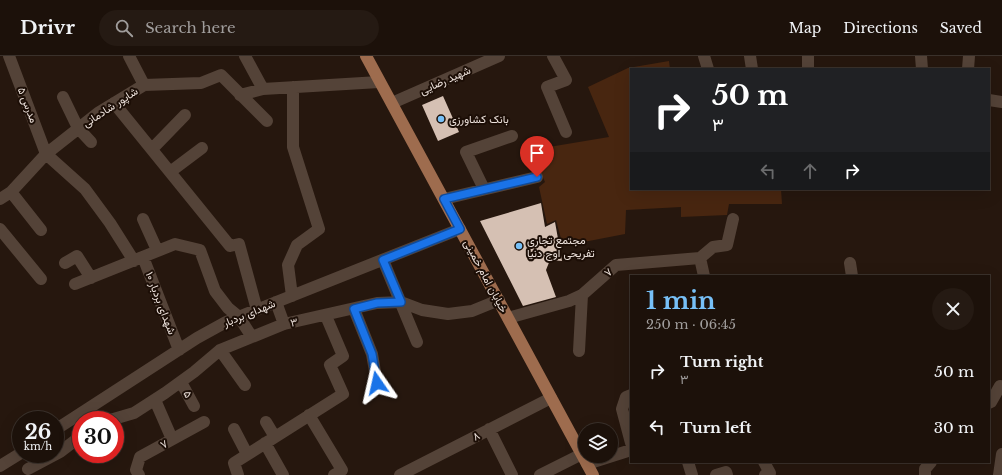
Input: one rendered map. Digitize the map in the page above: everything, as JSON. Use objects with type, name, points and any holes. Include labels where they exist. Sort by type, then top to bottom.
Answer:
[{"type":"main road","name":"خیابان امام خمینی","points":[[366,56],[578,448]]},
{"type":"main road","name":"خیابان امام خمینی","points":[[586,463],[593,475]]},
{"type":"street","name":"مدرس ۵","points":[[9,56],[46,154]]},
{"type":"street","points":[[129,56],[144,85]]},
{"type":"street","points":[[245,56],[263,90]]},
{"type":"street","name":"شهید رضایی","points":[[392,103],[499,56]]},
{"type":"street","points":[[553,56],[566,80],[548,87],[566,132]]},
{"type":"street","points":[[704,56],[708,68]]},
{"type":"street","points":[[750,56],[752,68]]},
{"type":"street","points":[[808,56],[808,68]]},
{"type":"street","points":[[921,56],[922,68]]},
{"type":"street","points":[[968,68],[969,56]]},
{"type":"street","name":"شاپور شادمانی","points":[[0,199],[11,192],[46,154],[78,128],[114,102],[144,85],[201,83],[221,75],[240,95]]},
{"type":"street","points":[[240,95],[263,90],[379,82]]},
{"type":"street","points":[[292,296],[288,265],[297,245],[318,229],[293,147],[293,88]]},
{"type":"street","points":[[240,95],[267,121]]},
{"type":"street","points":[[63,97],[78,128],[91,142]]},
{"type":"street","points":[[990,100],[1002,102]]},
{"type":"street","points":[[114,102],[230,246],[239,244],[257,310]]},
{"type":"street","points":[[152,150],[185,116]]},
{"type":"street","points":[[484,189],[466,152],[512,136]]},
{"type":"street","points":[[170,172],[202,148]]},
{"type":"street","name":"شهدای بردبار ۱۰","points":[[46,154],[85,189],[138,259],[179,350]]},
{"type":"street","points":[[444,199],[537,177]]},
{"type":"street","points":[[11,192],[41,230]]},
{"type":"street","points":[[143,219],[157,250]]},
{"type":"street","points":[[704,275],[700,258],[713,247],[727,245],[733,219]]},
{"type":"street","name":"شهدای بردبار","points":[[64,424],[214,328],[460,229]]},
{"type":"street","points":[[0,230],[41,279]]},
{"type":"street","points":[[75,284],[175,244],[200,250],[215,291],[228,308],[239,317],[252,337]]},
{"type":"street","points":[[65,263],[77,256],[91,278]]},
{"type":"street","name":"۷","points":[[508,318],[569,301],[582,295],[616,265],[700,258]]},
{"type":"street","points":[[383,260],[417,342]]},
{"type":"street","points":[[850,263],[852,275]]},
{"type":"street","points":[[579,351],[582,295]]},
{"type":"street","name":"۳","points":[[124,416],[134,413],[155,400],[181,382],[220,350],[284,324],[326,316],[377,303],[401,302],[422,310],[448,314],[472,310],[499,300]]},
{"type":"street","points":[[276,302],[284,324]]},
{"type":"street","points":[[354,309],[372,354],[377,383]]},
{"type":"street","points":[[238,475],[234,463],[343,394],[330,365],[343,356],[326,316]]},
{"type":"street","points":[[220,350],[245,386]]},
{"type":"street","name":"۵","points":[[181,382],[194,406]]},
{"type":"street","points":[[990,402],[998,388]]},
{"type":"street","points":[[630,395],[626,397],[622,409],[630,439]]},
{"type":"street","name":"۸","points":[[400,475],[551,398]]},
{"type":"street","points":[[155,400],[172,439]]},
{"type":"street","points":[[309,415],[338,473]]},
{"type":"street","name":"۷","points":[[139,475],[136,470],[140,457],[204,422]]},
{"type":"street","points":[[266,422],[270,440],[283,475]]},
{"type":"street","points":[[234,429],[247,454]]},
{"type":"street","points":[[489,429],[512,475]]},
{"type":"street","points":[[30,472],[72,442]]},
{"type":"street","points":[[618,452],[630,450]]},
{"type":"street","points":[[999,475],[1002,454]]},
{"type":"street","points":[[0,466],[12,459]]},
{"type":"street","points":[[540,475],[578,461]]},
{"type":"street","points":[[688,463],[692,475]]},
{"type":"street","points":[[764,463],[768,474]]},
{"type":"street","points":[[925,475],[925,469],[930,463]]},
{"type":"street","points":[[716,475],[726,472],[727,475]]},
{"type":"shaded area","points":[[669,61],[670,68],[630,68],[630,190],[781,190],[782,204],[729,204],[727,215],[681,217],[681,207],[626,210],[625,234],[563,246],[556,220],[547,224],[539,187],[545,182],[531,150],[609,137],[588,87],[628,68]]},
{"type":"building","name":"بانک کشاورزی","points":[[443,96],[459,132],[438,141],[422,105]]},
{"type":"building","points":[[541,203],[545,227],[555,222],[562,261],[550,260],[546,270],[556,297],[523,306],[480,221]]},
{"type":"place","name":"بانک کشاورزی","points":[[441,119]]},
{"type":"place","name":"مجتمع تجاری تفریحی اوج دنیا","points":[[519,246]]},
{"type":"route","points":[[377,383],[372,354],[354,309],[377,303],[401,302],[383,260],[460,229],[444,199],[537,177]]}]
